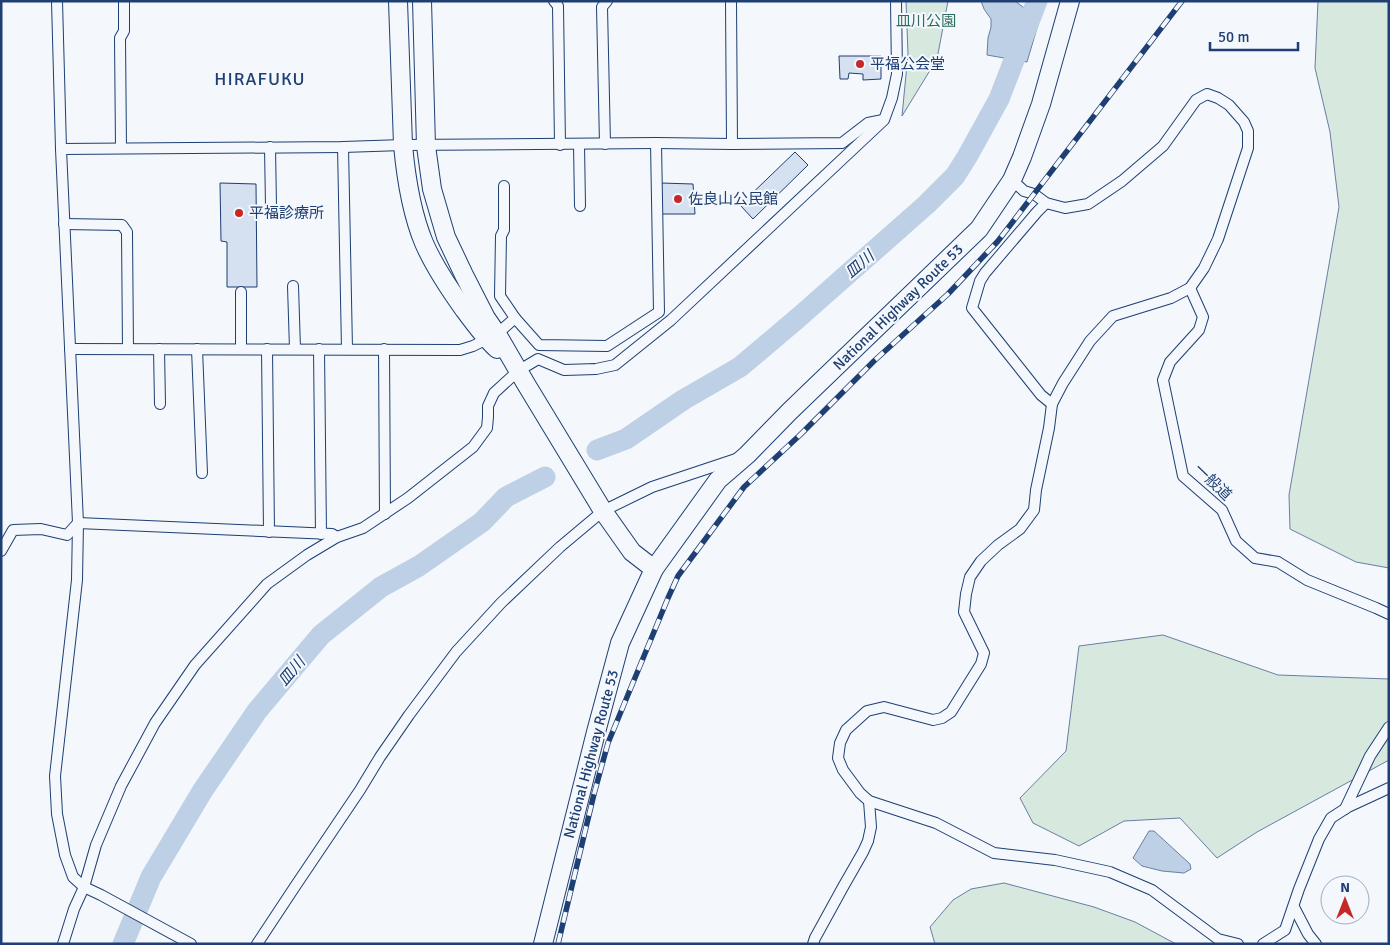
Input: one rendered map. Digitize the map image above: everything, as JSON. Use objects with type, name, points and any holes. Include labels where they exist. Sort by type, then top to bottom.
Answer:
[{"type":"highway","points":[[398,1],[403,146],[415,218],[424,242],[446,285],[491,336],[522,378],[599,505],[632,552],[654,569]]},
{"type":"highway","points":[[422,1],[426,146],[432,189],[446,237],[486,318],[491,336]]},
{"type":"highway","name":"National Highway Route 53","points":[[543,944],[620,643],[654,569],[718,480],[747,455],[790,411],[979,229],[1012,180],[1022,157],[1041,104],[1070,1]]},
{"type":"street","points":[[57,1],[64,224],[78,523],[77,580],[55,776],[57,814],[65,855],[73,877],[84,887],[186,941]]},
{"type":"street","points":[[121,148],[120,38],[124,31],[124,1]]},
{"type":"street","points":[[554,1],[558,6],[560,144]]},
{"type":"street","points":[[605,144],[602,7],[607,1]]},
{"type":"street","points":[[731,1],[732,144]]},
{"type":"street","points":[[64,944],[74,909],[84,887],[96,844],[121,786],[155,723],[196,665],[267,584],[307,555],[337,537],[363,528],[385,514],[473,447],[486,428],[488,406],[494,393],[522,378],[538,359],[564,370],[596,369],[615,366],[671,320],[884,120],[892,98],[897,74],[896,1]]},
{"type":"street","points":[[1012,180],[1024,191],[1034,194],[1046,202],[1065,208],[1088,204],[1122,182],[1162,146],[1196,100],[1207,94],[1229,105],[1244,122],[1248,131],[1248,148],[1218,240],[1204,268],[1190,288],[1171,298],[1113,316],[1090,341],[1052,404],[1034,510],[1020,529],[998,545],[981,561],[970,577],[964,612],[984,653],[981,664],[951,712],[942,718],[933,720],[884,708],[867,711],[846,730],[840,743],[838,758],[860,793],[869,801],[936,823],[994,853],[1055,860],[1110,872],[1152,890],[1218,939],[1238,944]]},
{"type":"street","points":[[61,149],[842,143],[868,123],[884,120]]},
{"type":"street","points":[[656,143],[659,312]]},
{"type":"street","points":[[842,143],[845,157]]},
{"type":"street","points":[[579,144],[580,206]]},
{"type":"street","points":[[270,147],[271,207]]},
{"type":"street","points":[[343,147],[347,350]]},
{"type":"street","points":[[504,186],[504,230],[501,236],[500,296],[515,318],[539,345],[607,346],[659,312]]},
{"type":"street","points":[[1046,202],[980,281],[972,308],[1041,395],[1052,404]]},
{"type":"street","points":[[64,224],[122,224],[127,232],[128,349]]},
{"type":"street","points":[[293,286],[295,349]]},
{"type":"street","name":"一般道","points":[[1190,288],[1203,317],[1199,330],[1170,362],[1163,380],[1183,476],[1222,510],[1236,541],[1255,558],[1278,562],[1307,580],[1389,614]]},
{"type":"street","points":[[241,292],[241,349]]},
{"type":"street","points":[[659,312],[671,320]]},
{"type":"street","points":[[70,349],[460,350],[473,346],[491,336],[515,318]]},
{"type":"street","points":[[159,349],[160,404]]},
{"type":"street","points":[[197,349],[202,473]]},
{"type":"street","points":[[267,349],[269,532]]},
{"type":"street","points":[[319,350],[321,534]]},
{"type":"street","points":[[384,350],[385,514]]},
{"type":"street","points":[[257,944],[380,757],[456,652],[501,603],[560,547],[599,505],[747,455]]},
{"type":"street","points":[[78,523],[332,534],[337,537]]},
{"type":"street","points":[[1,551],[13,530],[41,529],[67,535],[78,523]]},
{"type":"street","points":[[1345,809],[1370,756],[1389,727]]},
{"type":"street","points":[[1263,944],[1285,930],[1319,838],[1331,818],[1345,809],[1389,788]]},
{"type":"street","points":[[814,944],[820,929],[864,852],[871,827],[869,801]]},
{"type":"street","points":[[1294,907],[1308,934],[1316,944]]},
{"type":"green space","name":"皿川公園","points":[[906,1],[948,1],[937,59],[902,116],[908,54]]},
{"type":"green space","points":[[1318,1],[1389,1],[1389,568],[1356,562],[1290,529],[1289,495],[1339,207],[1330,132],[1315,68]]},
{"type":"green space","points":[[1163,635],[1278,675],[1389,679],[1389,760],[1257,832],[1217,858],[1180,818],[1124,821],[1079,846],[1033,823],[1020,798],[1066,751],[1079,646]]},
{"type":"green space","points":[[1004,883],[1094,907],[1135,922],[1176,944],[935,944],[930,927],[953,900],[971,889]]},
{"type":"water","points":[[981,1],[1015,1],[1027,10],[1028,1],[1043,1],[1027,62],[987,55],[991,19]]},
{"type":"water","points":[[1149,831],[1154,831],[1190,864],[1191,869],[1184,873],[1162,871],[1142,866],[1133,858]]},
{"type":"building","name":"平福公会堂","points":[[839,56],[881,56],[881,79],[863,80],[863,74],[849,73],[848,79],[840,79]]},
{"type":"building","points":[[795,152],[808,165],[753,219],[740,205]]},
{"type":"building","name":"平福診療所","points":[[220,183],[256,184],[257,287],[227,287],[227,242],[221,241]]},
{"type":"building","name":"佐良山公民館","points":[[661,183],[693,184],[695,214],[661,214]]},
{"type":"waterway","name":"皿川","points":[[597,450],[626,439],[683,400],[740,367],[927,204],[955,176],[999,99],[1037,1]]},
{"type":"waterway","name":"皿川","points":[[123,944],[151,877],[203,790],[257,711],[321,635],[381,587],[419,566],[482,522],[506,497],[545,477]]},
{"type":"railway","points":[[558,944],[608,743],[678,576],[744,487],[800,435],[874,361],[948,294],[998,241],[1182,1]]},
{"type":"place","name":"平福公会堂","points":[[860,64]]},
{"type":"place","name":"佐良山公民館","points":[[678,199]]},
{"type":"place","name":"平福診療所","points":[[239,213]]},
{"type":"district","name":"HIRAFUKU","points":[[260,79]]}]
